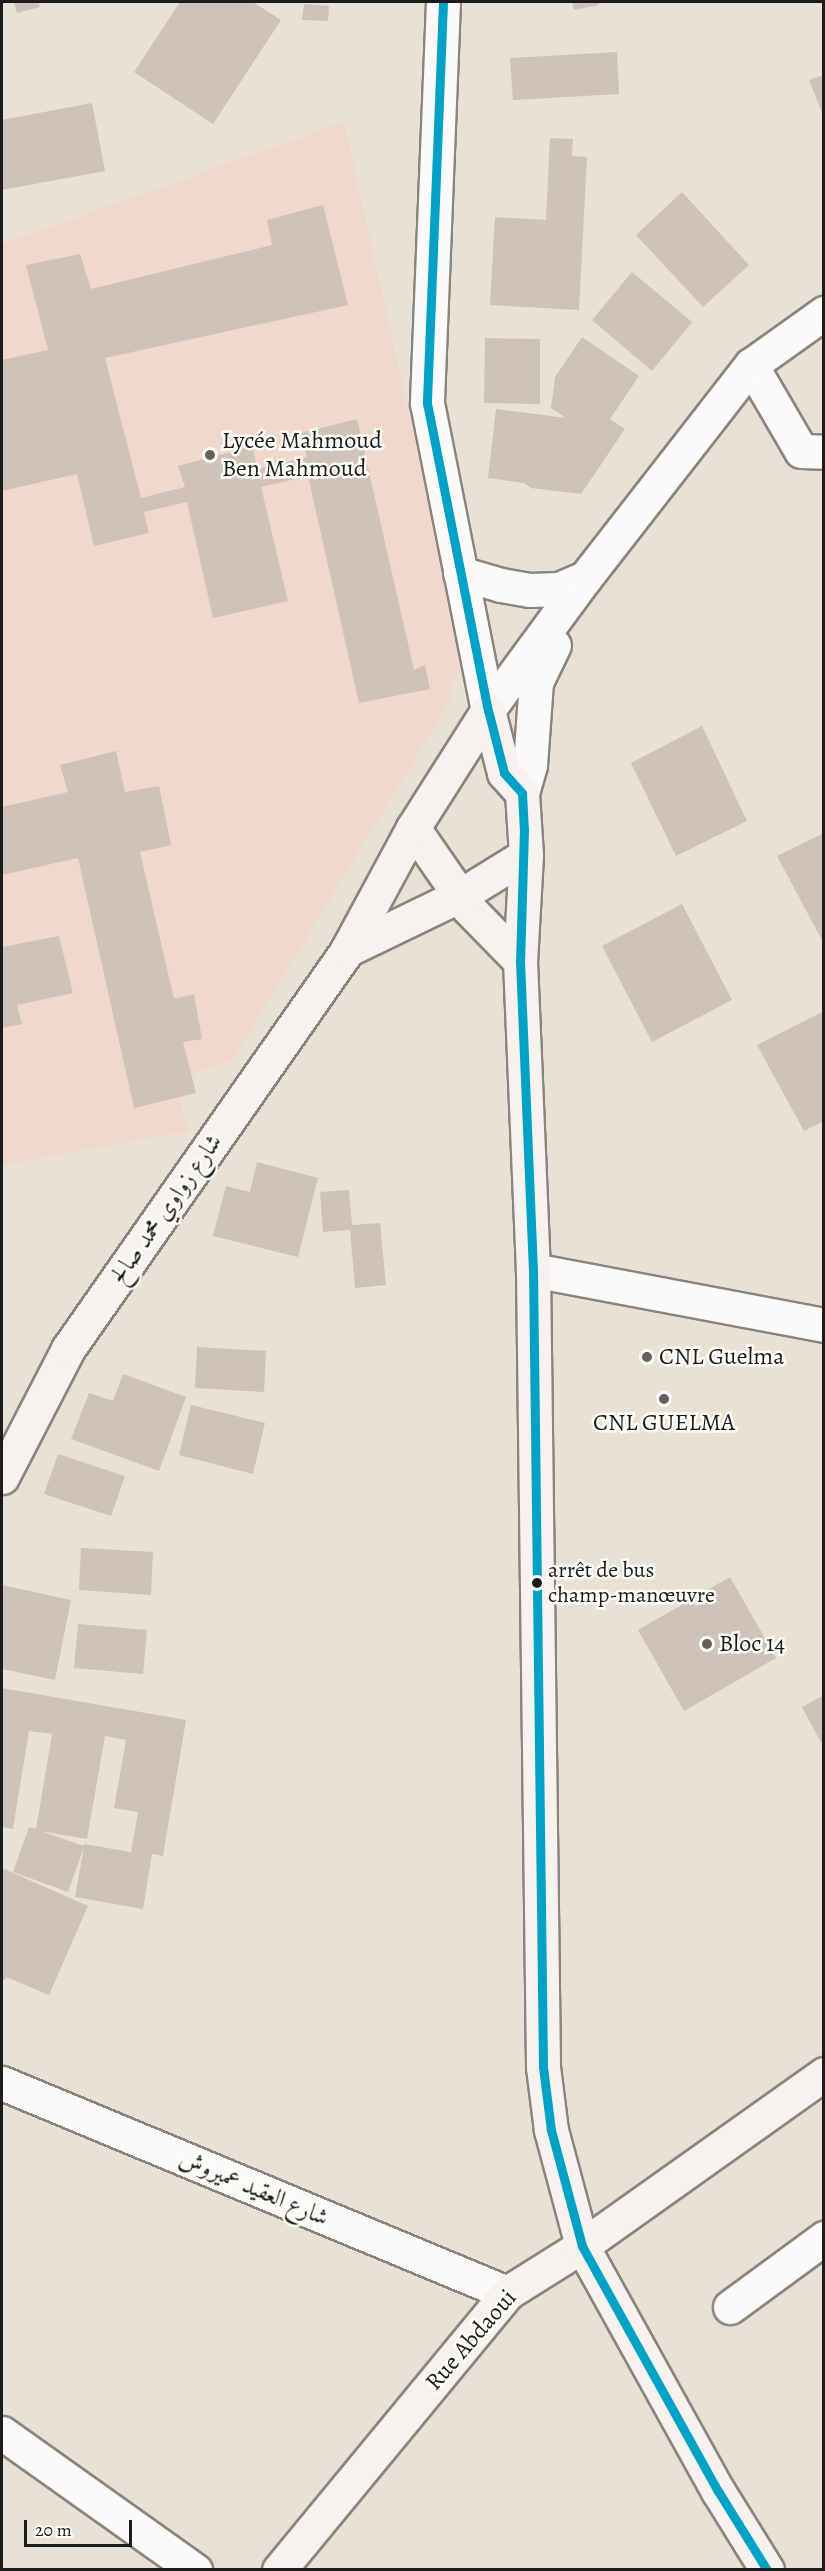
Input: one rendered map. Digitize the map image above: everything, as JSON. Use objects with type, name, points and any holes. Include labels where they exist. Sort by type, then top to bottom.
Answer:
[{"type":"main road","points":[[488,710],[504,773],[522,793],[526,855],[520,961],[533,1270],[543,2067],[551,2130],[582,2246],[718,2491],[767,2570]]},
{"type":"main road","name":"شارع زواوي محمد صالح","points":[[2,1477],[68,1349],[347,950],[413,828],[488,710]]},
{"type":"main road","points":[[413,828],[469,909],[520,961]]},
{"type":"main road","name":"شارع زواوي محمد صالح","points":[[347,950],[461,895],[526,855]]},
{"type":"main road","name":"Rue Abdaoui","points":[[279,2570],[507,2293],[582,2246],[824,2074]]},
{"type":"street","points":[[428,2],[442,64]]},
{"type":"street","points":[[443,2],[427,403],[488,710]]},
{"type":"street","points":[[488,710],[585,578],[752,365],[824,313]]},
{"type":"street","points":[[752,365],[801,451],[824,452]]},
{"type":"street","points":[[460,573],[501,585],[530,590],[559,589],[585,578]]},
{"type":"street","points":[[522,793],[530,765],[536,682],[585,578]]},
{"type":"street","points":[[533,1270],[824,1325]]},
{"type":"street","name":"شارع العقيد عميروش","points":[[2,2083],[507,2293]]},
{"type":"street","points":[[730,2307],[824,2238]]},
{"type":"street","points":[[2,2433],[195,2570]]},
{"type":"shaded area","name":"Lycée Mahmoud Ben Mahmoud","points":[[344,122],[465,666],[448,685],[452,698],[232,1061],[191,1074],[196,1093],[179,1098],[189,1131],[2,1165],[2,244]]},
{"type":"building","points":[[14,2],[38,2],[40,7],[17,13]]},
{"type":"building","points":[[180,2],[253,2],[281,20],[213,124],[134,72]]},
{"type":"building","points":[[572,2],[599,2],[599,5],[574,10]]},
{"type":"building","points":[[304,4],[329,6],[328,21],[302,20]]},
{"type":"building","points":[[617,52],[619,94],[513,100],[510,58]]},
{"type":"building","points":[[824,75],[824,115],[823,115],[809,80]]},
{"type":"building","points":[[92,103],[105,171],[2,190],[2,120]]},
{"type":"building","points":[[550,138],[573,139],[572,156],[587,157],[579,310],[490,305],[495,217],[546,220]]},
{"type":"building","points":[[682,192],[749,265],[703,307],[636,235]]},
{"type":"building","points":[[323,205],[348,305],[105,358],[141,498],[185,487],[178,466],[253,446],[257,469],[307,457],[301,433],[357,419],[414,670],[425,665],[430,689],[359,703],[308,476],[261,487],[288,601],[213,618],[187,502],[144,512],[149,533],[94,546],[77,474],[2,491],[2,360],[48,350],[26,265],[80,254],[91,289],[272,245],[267,220]]},
{"type":"building","points":[[632,272],[692,322],[652,371],[592,320]]},
{"type":"building","points":[[582,337],[639,376],[610,419],[625,429],[581,494],[531,488],[524,483],[488,478],[496,409],[566,418],[551,408],[555,377]]},
{"type":"building","points":[[485,338],[540,339],[540,404],[484,403]]},
{"type":"building","points":[[702,726],[747,821],[676,856],[631,763]]},
{"type":"building","points":[[116,751],[125,792],[159,786],[171,845],[140,852],[174,999],[194,994],[202,1039],[183,1042],[196,1093],[134,1108],[78,858],[2,875],[2,807],[68,792],[60,765]]},
{"type":"building","points":[[824,833],[824,944],[777,856]]},
{"type":"building","points":[[682,904],[732,1000],[652,1042],[602,946]]},
{"type":"building","points":[[59,936],[73,993],[17,1005],[22,1024],[2,1028],[2,947]]},
{"type":"building","points":[[824,1011],[824,1121],[804,1131],[757,1045]]},
{"type":"building","points":[[257,1162],[318,1178],[298,1257],[213,1236],[226,1186],[250,1192]]},
{"type":"building","points":[[349,1190],[352,1225],[380,1223],[386,1285],[355,1288],[350,1230],[323,1232],[320,1192]]},
{"type":"building","points":[[197,1347],[266,1351],[264,1392],[195,1388]]},
{"type":"building","points":[[123,1374],[186,1397],[159,1471],[71,1439],[89,1393],[113,1401]]},
{"type":"building","points":[[191,1405],[265,1423],[253,1474],[179,1455]]},
{"type":"building","points":[[58,1454],[125,1476],[111,1516],[44,1494]]},
{"type":"building","points":[[81,1548],[153,1552],[151,1595],[79,1590]]},
{"type":"building","name":"Bloc 14","points":[[730,1577],[776,1658],[684,1711],[638,1630]]},
{"type":"building","points":[[2,1585],[71,1600],[55,1680],[2,1669]]},
{"type":"building","points":[[78,1624],[147,1630],[143,1674],[74,1668]]},
{"type":"building","points":[[2,1688],[186,1720],[163,1856],[152,1854],[143,1909],[75,1897],[84,1847],[68,1892],[13,1872],[29,1827],[36,1829],[52,1734],[29,1731],[13,1829],[2,1827]],"holes":[[[105,1736],[126,1740],[114,1808],[138,1812],[131,1852],[84,1844],[84,1846],[40,1831],[87,1839]]]},
{"type":"building","points":[[824,1695],[824,1748],[802,1707]]},
{"type":"building","points":[[2,1868],[88,1906],[49,1995],[6,1977],[5,1980],[2,1979]]},
{"type":"transit line","points":[[443,2],[427,403],[488,710],[504,773],[522,793],[524,829],[520,961],[533,1270],[543,2067],[551,2130],[582,2246],[718,2491],[767,2570]]},
{"type":"place","name":"Lycée Mahmoud Ben Mahmoud","points":[[210,455]]},
{"type":"place","name":"CNL Guelma","points":[[647,1357]]},
{"type":"place","name":"CNL GUELMA","points":[[664,1399]]},
{"type":"place","name":"arrêt de bus champ-manœuvre","points":[[537,1583]]},
{"type":"place","name":"Bloc 14","points":[[707,1644]]}]
